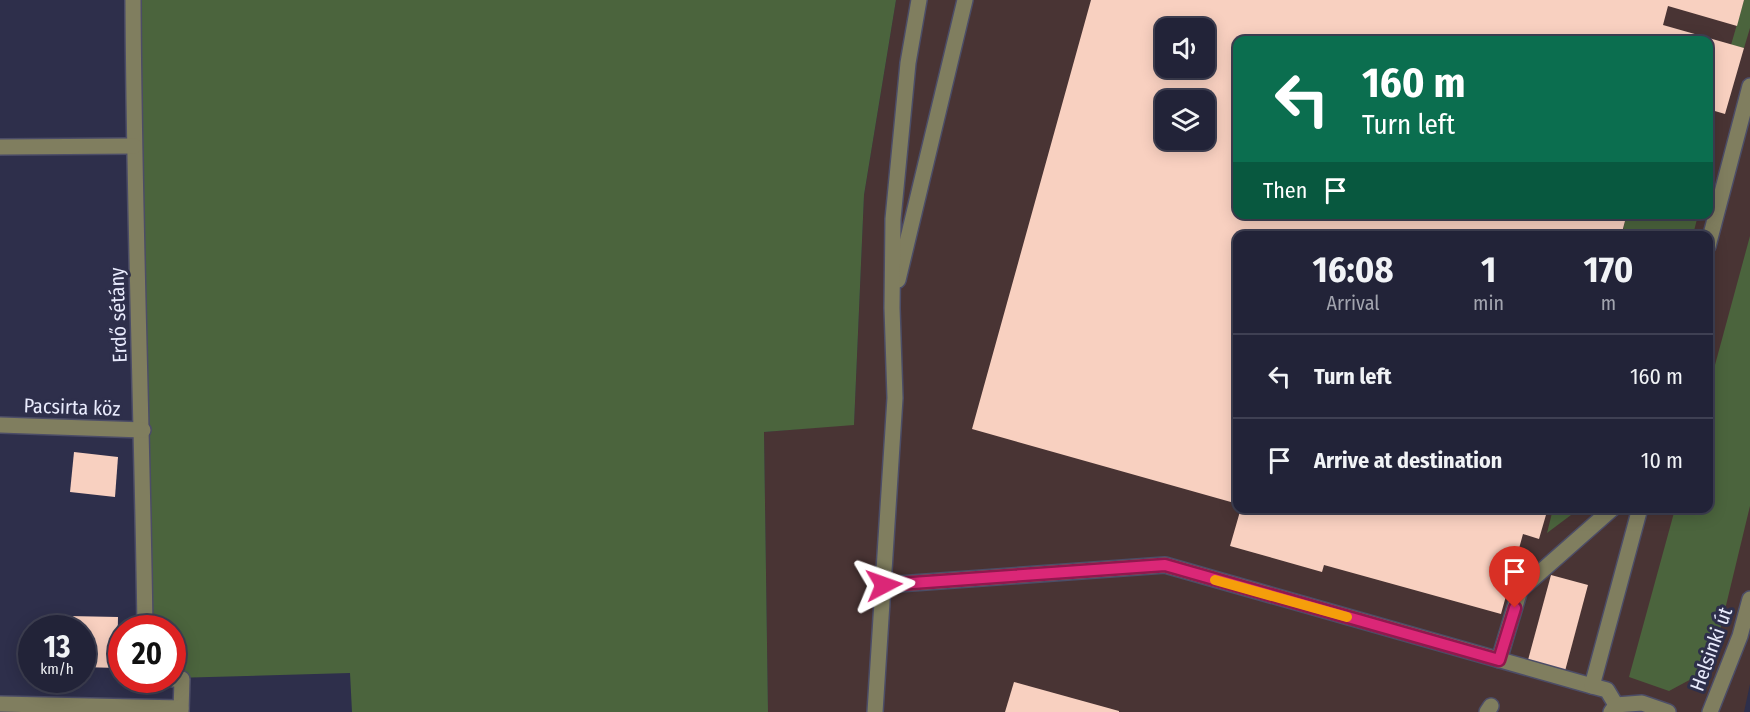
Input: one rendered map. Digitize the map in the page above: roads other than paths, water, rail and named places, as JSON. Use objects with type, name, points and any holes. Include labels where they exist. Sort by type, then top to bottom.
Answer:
[{"type":"street","name":"Erdő sétány","points":[[133,0],[134,146],[143,430],[144,615]]},
{"type":"street","points":[[875,712],[895,398],[892,219],[908,63],[919,0]]},
{"type":"street","points":[[892,308],[965,0]]},
{"type":"street","points":[[1712,231],[1750,86]]},
{"type":"street","points":[[0,147],[134,146]]},
{"type":"street","name":"Pacsirta köz","points":[[0,425],[143,430]]},
{"type":"street","points":[[1499,660],[1520,590],[1607,513]]},
{"type":"street","points":[[1592,686],[1639,513]]},
{"type":"street","points":[[884,585],[1165,565],[1606,690],[1613,709],[1642,703],[1668,712]]},
{"type":"street","name":"Helsinki út","points":[[1710,712],[1740,636],[1750,599]]},
{"type":"street","points":[[0,704],[181,710],[182,693]]}]
